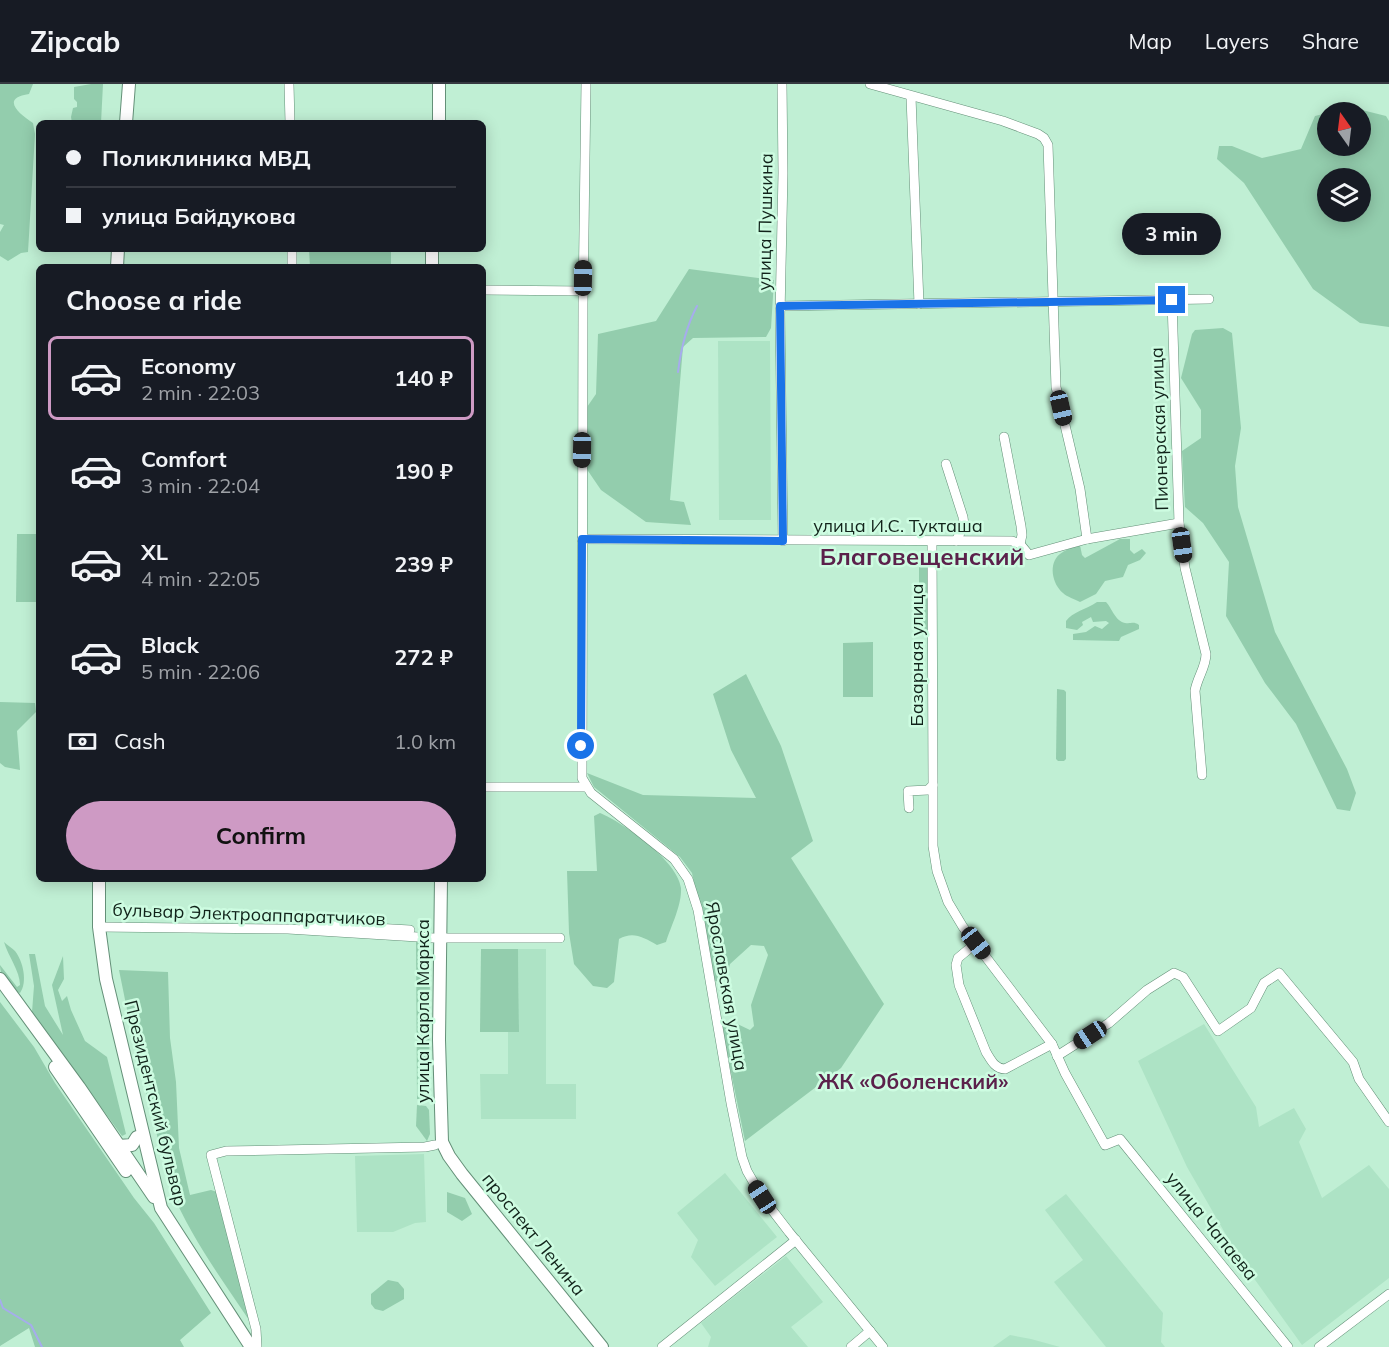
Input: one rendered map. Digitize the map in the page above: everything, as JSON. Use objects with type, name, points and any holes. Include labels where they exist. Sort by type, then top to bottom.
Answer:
[{"type":"main road","points":[[119,120],[122,84]]},
{"type":"main road","points":[[126,120],[129,84]]},
{"type":"main road","points":[[439,84],[439,120]]},
{"type":"main road","name":"Президентский бульвар","points":[[93,882],[97,924],[108,990],[150,1191]]},
{"type":"main road","name":"Президентский бульвар","points":[[97,924],[99,882]]},
{"type":"main road","name":"улица Карла Маркса","points":[[434,882],[436,936],[433,1128],[438,1144]]},
{"type":"main road","name":"улица Карла Маркса","points":[[436,936],[441,882]]},
{"type":"main road","points":[[0,978],[79,1087],[159,1211]]},
{"type":"main road","points":[[0,990],[150,1191],[159,1211]]},
{"type":"main road","points":[[118,1150],[134,1154],[139,1141]]},
{"type":"main road","name":"Президентский бульвар","points":[[139,1141],[159,1211],[243,1347]]},
{"type":"main road","name":"проспект Ленина","points":[[438,1144],[440,1156],[499,1224],[583,1329],[594,1347]]},
{"type":"main road","name":"Президентский бульвар","points":[[159,1211],[251,1347]]},
{"type":"main road","name":"проспект Ленина","points":[[583,1329],[602,1347]]},
{"type":"street","points":[[289,84],[290,120]]},
{"type":"street","points":[[486,787],[586,787],[581,770],[586,84]]},
{"type":"street","name":"улица Пушкина","points":[[782,84],[783,174],[780,306],[783,541]]},
{"type":"street","points":[[870,84],[1004,121],[1038,134],[1048,145],[1056,387],[1080,489],[1087,539]]},
{"type":"street","points":[[911,97],[919,304]]},
{"type":"street","points":[[486,290],[583,291]]},
{"type":"street","points":[[780,306],[1209,299]]},
{"type":"street","name":"Пионерская улица","points":[[1172,300],[1179,523],[1185,568],[1206,654],[1206,662],[1197,679],[1195,690],[1202,775]]},
{"type":"street","points":[[1004,437],[1021,526],[1020,544],[1029,555],[1087,539],[1179,523]]},
{"type":"street","points":[[946,464],[963,517],[964,525],[956,541]]},
{"type":"street","name":"улица И.С. Тукташа","points":[[582,539],[1012,541],[1020,544]]},
{"type":"street","name":"Базарная улица","points":[[932,541],[933,838],[937,871],[950,906],[1052,1044],[1106,1145]]},
{"type":"street","points":[[909,808],[908,791],[928,790],[933,785]]},
{"type":"street","name":"Ярославская улица","points":[[586,787],[600,801],[674,859],[688,879],[698,910],[742,1156],[753,1183],[883,1347]]},
{"type":"street","name":"бульвар Электроаппаратчиков","points":[[97,924],[560,938]]},
{"type":"street","points":[[976,943],[958,958],[957,975],[986,1052],[993,1063],[1000,1069],[1005,1069],[1052,1044]]},
{"type":"street","points":[[1057,1056],[1109,1023],[1147,990],[1174,973],[1183,977],[1218,1031],[1251,1008],[1263,983],[1280,973],[1353,1062],[1359,1080],[1389,1122]]},
{"type":"street","name":"улица Чапаева","points":[[1106,1145],[1120,1139],[1288,1347]]},
{"type":"street","points":[[257,1347],[256,1329],[212,1155],[226,1151],[425,1147],[438,1144]]},
{"type":"street","points":[[662,1347],[796,1240]]},
{"type":"street","points":[[1319,1347],[1389,1294]]},
{"type":"street","points":[[851,1347],[870,1331]]},
{"type":"shaded area","points":[[0,84],[33,84],[29,94],[15,99],[14,103],[18,111],[33,123],[35,134],[28,252],[21,253],[8,261],[0,256],[0,232],[4,225],[0,224]]},
{"type":"shaded area","points":[[103,84],[101,120],[72,120],[73,108],[77,107],[74,87]]},
{"type":"shaded area","points":[[1371,112],[1386,116],[1389,121],[1389,327],[1360,323],[1313,289],[1244,183],[1217,159],[1219,146],[1232,146],[1262,158],[1301,149],[1317,116],[1317,156],[1371,156]]},
{"type":"shaded area","points":[[309,252],[391,252],[391,264],[310,264]]},
{"type":"shaded area","points":[[689,269],[774,280],[771,328],[766,337],[693,338],[683,347],[670,500],[684,502],[691,525],[646,522],[601,490],[586,468],[585,410],[596,394],[598,334],[656,321]]},
{"type":"shaded area","points":[[1223,328],[1232,333],[1241,428],[1235,466],[1238,507],[1275,632],[1347,769],[1356,793],[1350,811],[1337,809],[1296,724],[1265,683],[1226,616],[1229,562],[1203,523],[1185,507],[1182,451],[1201,438],[1201,410],[1181,378],[1195,330]]},
{"type":"shaded area","points":[[718,341],[770,341],[771,520],[719,520]]},
{"type":"shaded area","points":[[17,534],[36,534],[36,602],[16,602]]},
{"type":"shaded area","points":[[1120,539],[1130,539],[1130,550],[1134,554],[1142,549],[1146,553],[1140,560],[1128,565],[1123,577],[1105,581],[1096,594],[1080,602],[1059,589],[1054,579],[1053,568],[1060,554],[1077,544],[1080,545],[1085,558]]},
{"type":"shaded area","points":[[919,551],[927,554],[927,633],[923,635],[919,633]]},
{"type":"shaded area","points":[[1097,602],[1106,602],[1119,620],[1137,624],[1139,629],[1121,637],[1119,641],[1073,640],[1073,634],[1086,632],[1095,626],[1102,629],[1109,623],[1106,621],[1093,622],[1091,617],[1082,622],[1083,625],[1077,630],[1066,628],[1066,621],[1069,618]]},
{"type":"shaded area","points":[[873,642],[873,697],[843,697],[843,643]]},
{"type":"shaded area","points":[[746,674],[781,746],[813,841],[791,858],[884,1004],[841,1068],[745,1141],[722,1028],[729,1020],[750,1030],[754,1026],[751,1005],[768,955],[764,946],[751,945],[730,964],[726,978],[720,983],[714,980],[692,873],[680,857],[594,787],[587,773],[643,795],[756,798],[731,750],[713,694]]},
{"type":"shaded area","points":[[1057,689],[1066,692],[1066,759],[1064,761],[1056,759]]},
{"type":"shaded area","points":[[0,702],[35,703],[36,712],[17,731],[20,770],[5,767],[0,763]]},
{"type":"shaded area","points":[[600,813],[635,834],[660,855],[678,877],[681,888],[678,908],[666,942],[657,945],[643,937],[633,935],[619,939],[614,982],[607,988],[593,986],[574,964],[569,933],[567,871],[597,871],[594,816]]},
{"type":"shaded area","points":[[416,940],[426,942],[430,949],[429,1096],[427,1099],[417,1099]]},
{"type":"shaded area","points":[[4,942],[18,955],[22,966],[24,983],[20,993],[9,986],[3,978],[0,965],[17,987],[20,985],[18,974]]},
{"type":"shaded area","points":[[481,949],[518,949],[519,1032],[480,1032]]},
{"type":"shaded area","points":[[518,949],[546,949],[546,1084],[576,1084],[576,1119],[481,1119],[480,1074],[508,1074],[508,1032],[519,1031]]},
{"type":"shaded area","points":[[29,954],[35,954],[45,1006],[63,1035],[52,985],[63,956],[64,979],[58,990],[62,1001],[67,996],[85,1041],[107,1057],[126,1134],[122,1136],[32,1012],[34,986]]},
{"type":"shaded area","points":[[119,970],[168,972],[170,1038],[176,1082],[179,1148],[190,1195],[211,1190],[217,1192],[251,1323],[197,1241],[171,1190],[135,1049]]},
{"type":"shaded area","points":[[0,1002],[34,1047],[55,1083],[134,1198],[154,1223],[211,1313],[180,1340],[184,1347],[35,1347],[29,1328],[0,1346]]},
{"type":"shaded area","points":[[1204,1024],[1256,1107],[1259,1127],[1294,1108],[1306,1129],[1299,1142],[1322,1198],[1369,1165],[1389,1189],[1389,1278],[1302,1345],[1240,1259],[1187,1167],[1138,1061]]},
{"type":"shaded area","points":[[417,1105],[426,1106],[429,1110],[430,1134],[427,1141],[416,1126]]},
{"type":"shaded area","points":[[424,1154],[426,1222],[415,1223],[393,1232],[357,1232],[355,1156]]},
{"type":"shaded area","points":[[725,1173],[777,1237],[715,1286],[691,1257],[698,1240],[677,1213]]},
{"type":"shaded area","points":[[447,1192],[465,1198],[472,1214],[462,1221],[447,1212]]},
{"type":"shaded area","points":[[1066,1194],[1163,1313],[1161,1342],[1165,1347],[1106,1347],[1054,1282],[1083,1260],[1045,1210]]},
{"type":"shaded area","points":[[786,1256],[823,1302],[791,1327],[808,1347],[708,1347],[711,1337],[701,1323]]},
{"type":"shaded area","points":[[388,1280],[398,1282],[404,1289],[404,1299],[383,1311],[375,1309],[371,1304],[371,1294]]},
{"type":"shaded area","points":[[1010,1335],[1031,1339],[1060,1347],[993,1347]]},
{"type":"waterway","points":[[678,372],[684,338],[697,306]]},
{"type":"waterway","points":[[0,1300],[3,1308],[31,1325],[42,1347]]},
{"type":"district","name":"Благовещенский","points":[[922,556]]},
{"type":"district","name":"ЖК «Оболенский»","points":[[913,1081]]},
{"type":"route","points":[[581,746],[582,539],[783,541],[780,306],[1172,300]]}]
